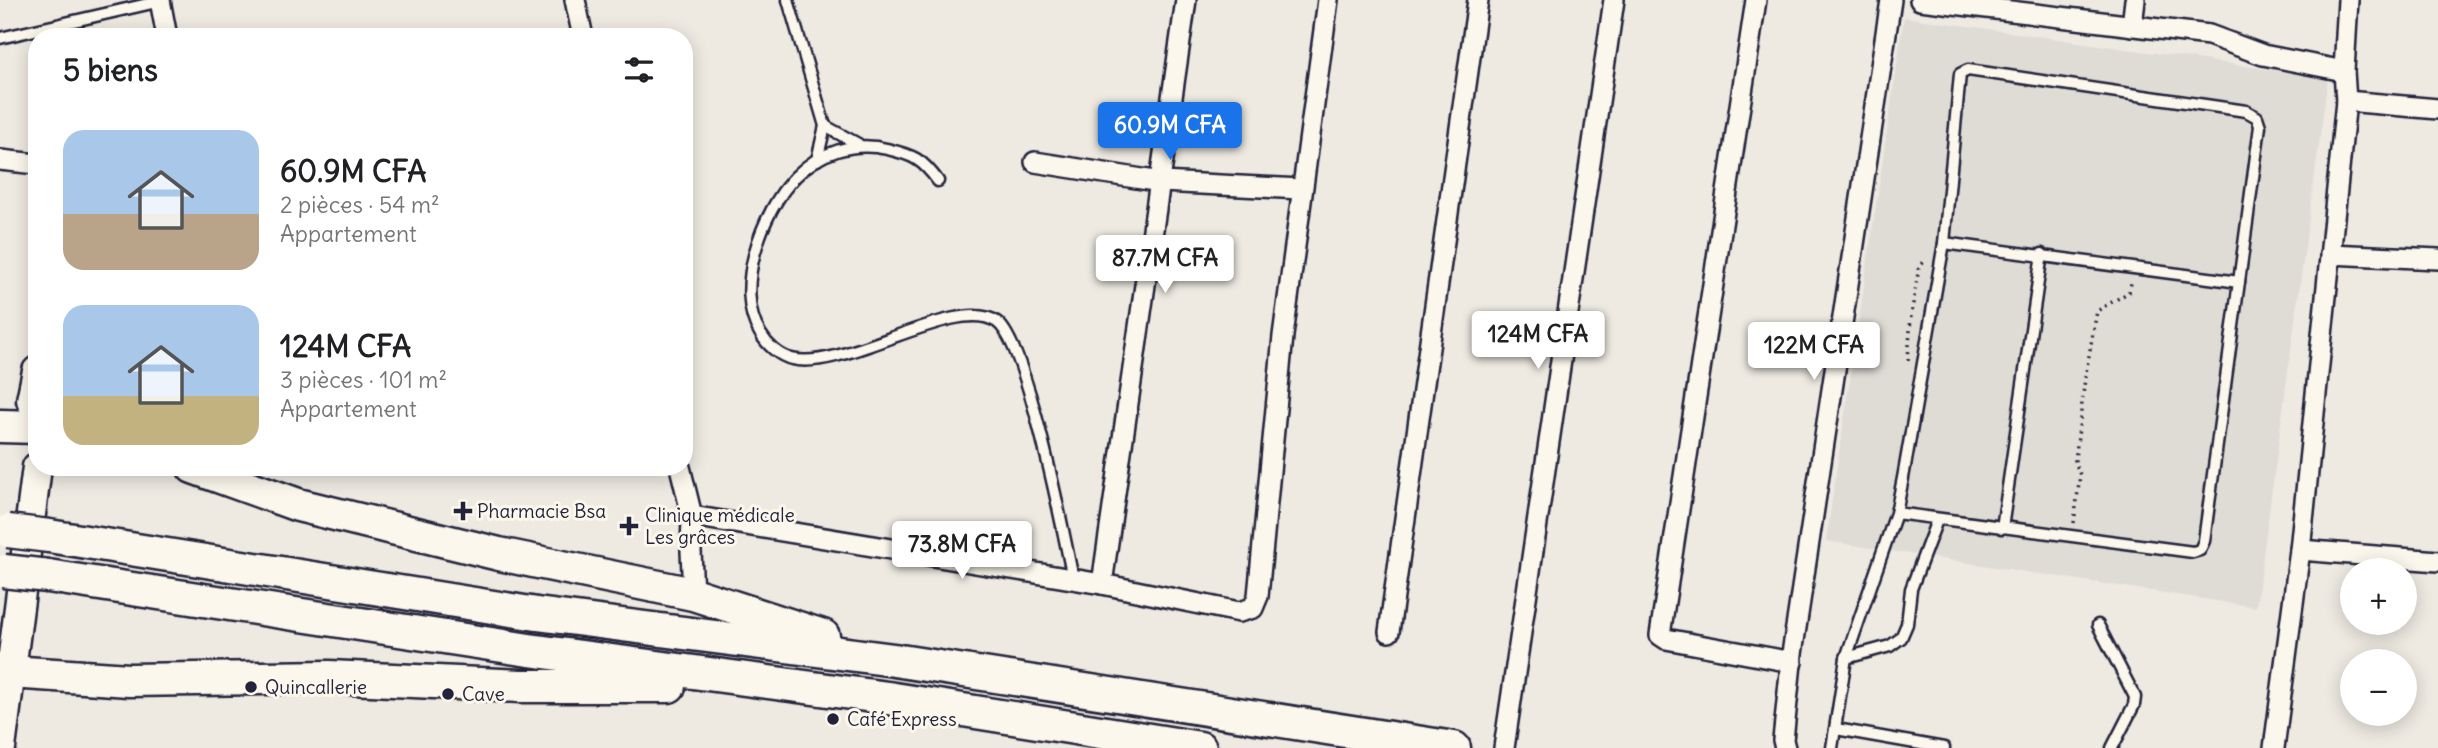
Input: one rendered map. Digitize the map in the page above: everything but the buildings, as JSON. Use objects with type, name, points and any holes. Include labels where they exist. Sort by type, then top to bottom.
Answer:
[{"type":"main road","points":[[0,426],[28,427]]},
{"type":"main road","points":[[218,476],[298,505],[499,554],[693,594],[894,660]]},
{"type":"main road","points":[[4,530],[537,614],[894,660],[1454,748]]},
{"type":"main road","points":[[2,571],[529,650],[888,698],[1200,748]]},
{"type":"main road","points":[[5,671],[129,680],[329,677],[521,686],[786,686]]},
{"type":"street","points":[[575,0],[581,28]]},
{"type":"street","points":[[1102,584],[1186,0]]},
{"type":"street","points":[[692,516],[1102,584],[1239,612],[1252,608],[1258,596],[1283,336],[1328,0]]},
{"type":"street","points":[[1390,632],[1479,0]]},
{"type":"street","points":[[1504,748],[1614,0]]},
{"type":"street","points":[[1756,0],[1660,635],[1666,639],[1792,662]]},
{"type":"street","points":[[1785,748],[1783,740],[1792,662],[1891,0]]},
{"type":"street","points":[[1920,0],[2209,35],[2263,55],[2344,71]]},
{"type":"street","points":[[2132,26],[2135,0]]},
{"type":"street","points":[[2274,748],[2300,550],[2346,102],[2344,71],[2348,0]]},
{"type":"street","points":[[161,1],[166,28]]},
{"type":"street","points":[[2346,102],[2438,109]]},
{"type":"street","points":[[0,160],[28,163]]},
{"type":"street","points":[[1035,162],[1161,182],[1301,189]]},
{"type":"street","points":[[2330,254],[2438,259]]},
{"type":"street","points":[[1,748],[5,671],[36,476]]},
{"type":"street","points":[[682,476],[692,516],[693,594]]},
{"type":"street","points":[[2300,550],[2438,561]]},
{"type":"lane","points":[[788,0],[825,126],[817,160]]},
{"type":"lane","points":[[44,28],[161,1]]},
{"type":"lane","points":[[0,38],[28,32]]},
{"type":"lane","points":[[1832,748],[1846,658],[1896,513],[1944,243],[1960,74],[1968,70],[2246,111],[2257,117],[2260,125],[2204,541],[2200,550],[2193,552],[1896,513]]},
{"type":"lane","points":[[825,126],[858,144],[902,152],[925,163],[938,181]]},
{"type":"lane","points":[[858,144],[817,160],[795,176],[776,204],[756,247],[748,284],[751,311],[760,333],[775,351],[793,359],[818,359],[950,319],[977,316],[997,322],[1012,340],[1039,428],[1073,579]]},
{"type":"lane","points":[[1944,243],[2239,282]]},
{"type":"lane","points":[[2002,528],[2042,254]]},
{"type":"lane","points":[[1846,658],[1890,646],[1901,638],[1907,624],[1910,589],[1937,520]]},
{"type":"lane","points":[[2098,625],[2135,697],[2134,705],[2112,748]]},
{"type":"lane","points":[[1836,729],[1944,748]]},
{"type":"shaded area","points":[[1904,17],[2328,78],[2256,607],[1826,541]]},
{"type":"place","name":"Pharmacie Bsa","points":[[463,511]]},
{"type":"place","name":"Clinique médicale Les grâces","points":[[629,526]]},
{"type":"place","name":"Quincallerie","points":[[251,687]]},
{"type":"place","name":"Cave","points":[[448,694]]},
{"type":"place","name":"Café Express","points":[[833,719]]}]
